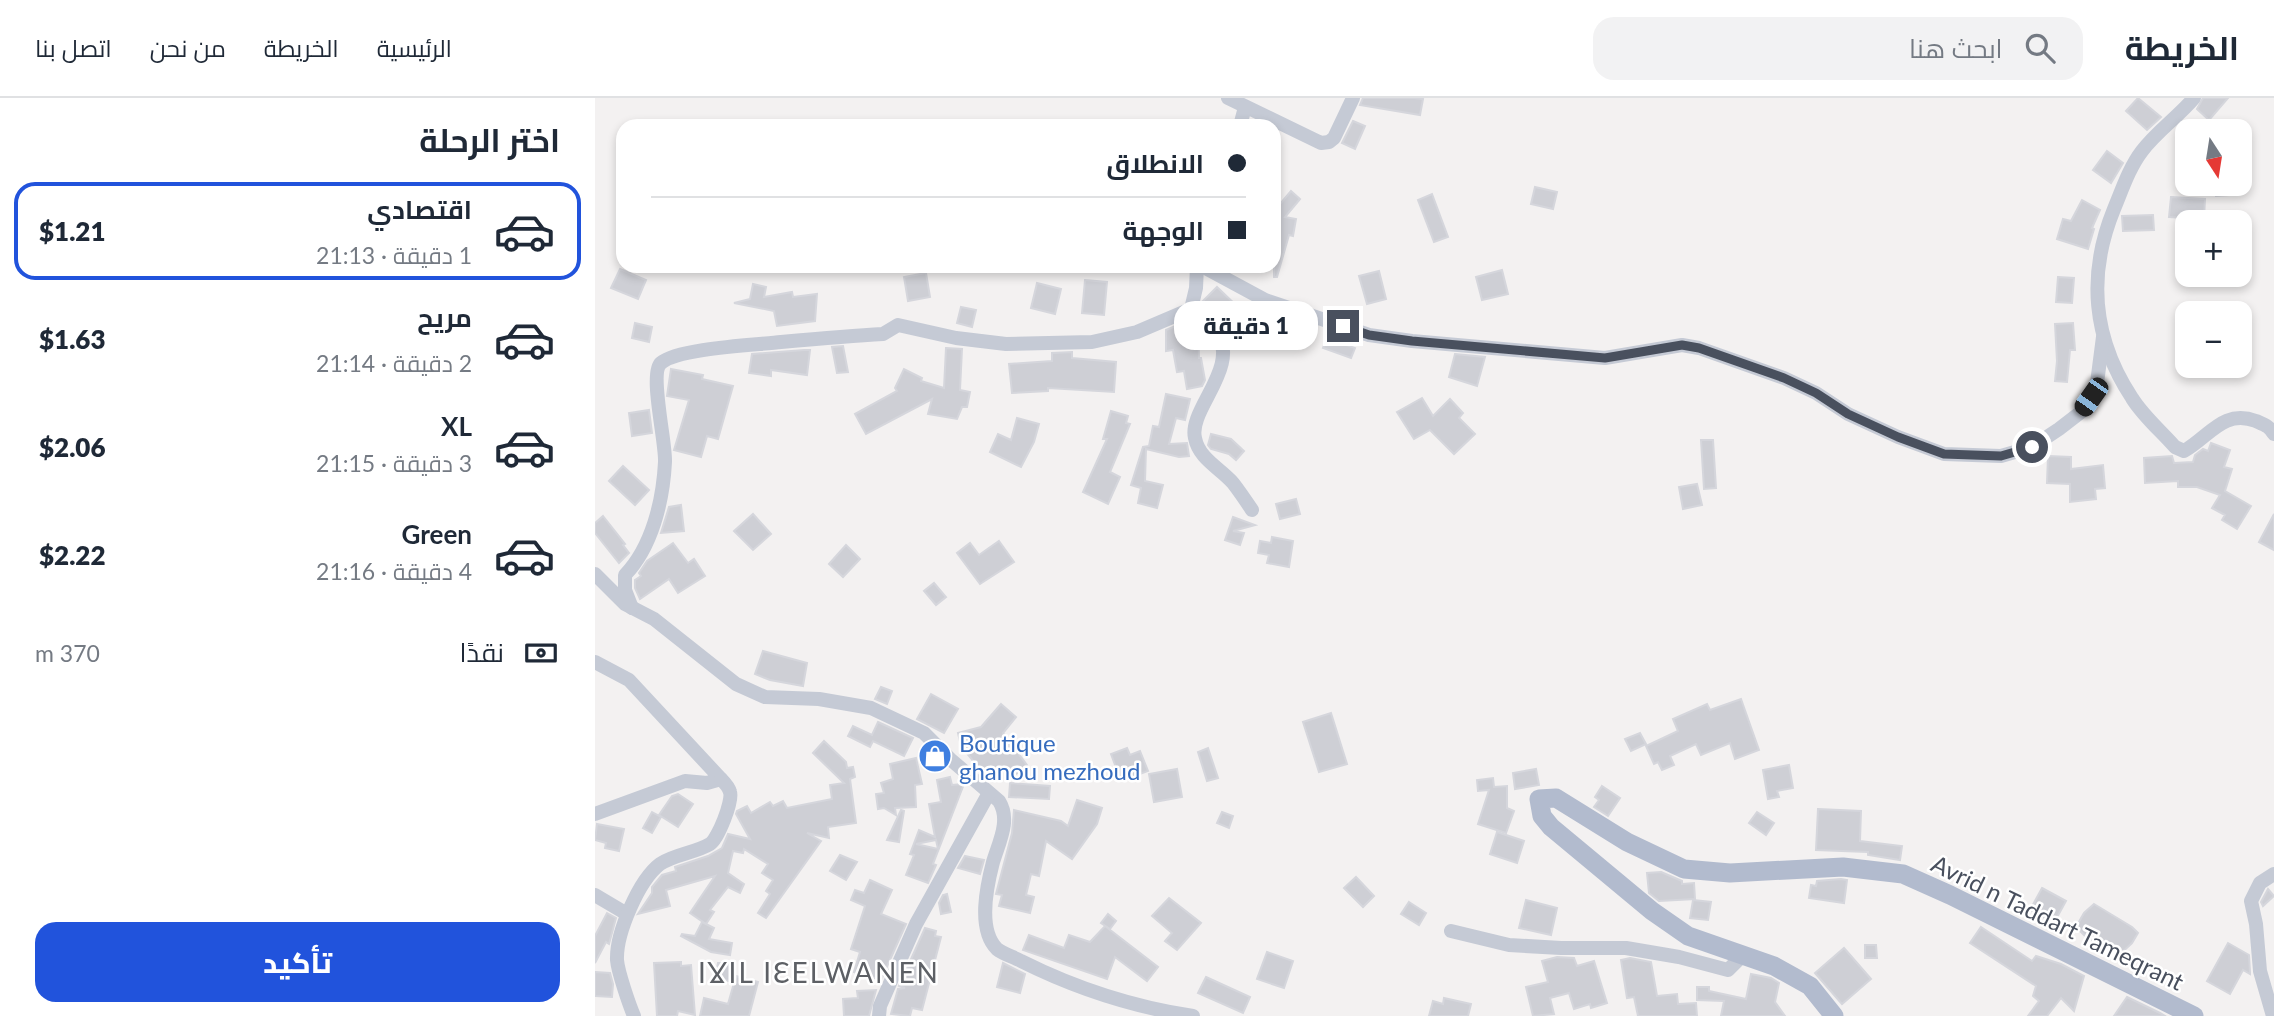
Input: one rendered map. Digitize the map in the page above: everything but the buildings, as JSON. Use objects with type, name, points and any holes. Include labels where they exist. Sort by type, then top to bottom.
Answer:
[{"type":"main road","name":"Avrid n Taddart Tameqrant","points":[[1834,1016],[1810,986],[1774,966],[1688,936],[1651,911],[1551,827],[1542,816],[1539,799],[1556,798],[1626,842],[1684,869],[1730,873],[1843,867],[1903,874],[2195,1016]]},
{"type":"street","points":[[1228,98],[1270,119]]},
{"type":"street","points":[[1281,124],[1321,143],[1329,142],[1353,98]]},
{"type":"street","points":[[2195,98],[2140,154],[2111,216],[2103,242],[2097,291],[2098,316],[2112,363],[2133,400],[2175,447],[2184,451],[2221,422],[2243,416],[2268,426],[2274,434]]},
{"type":"street","points":[[1242,119],[1245,107]]},
{"type":"street","points":[[1191,309],[1196,273]]},
{"type":"street","points":[[1215,273],[1265,300],[1369,335],[1605,358],[1672,346],[1699,348],[1784,378],[1816,393],[1848,414],[1944,454],[2001,456],[2032,447],[2059,429],[2081,412],[2091,397],[2097,383],[2103,337]]},
{"type":"street","points":[[1191,309],[1217,331],[1222,348],[1220,373],[1196,421],[1194,437],[1201,454],[1232,482],[1252,510]]},
{"type":"street","points":[[632,608],[625,590],[625,575],[647,547],[660,498],[665,463],[655,374],[660,363],[674,356],[742,344],[883,334],[898,325],[956,338],[1006,344],[1092,342],[1137,332],[1191,309]]},
{"type":"street","points":[[595,574],[625,604],[653,619],[736,684],[765,697],[820,699],[871,708],[924,733],[1004,809],[1001,842],[984,902],[986,926],[997,948],[1047,974],[1106,996],[1193,1016]]},
{"type":"street","points":[[595,662],[629,680],[731,793],[730,808],[722,820],[720,832],[711,844],[660,864],[647,878],[627,914],[617,961],[634,1016]]},
{"type":"street","points":[[595,814],[685,782],[708,783],[721,779]]},
{"type":"street","points":[[879,1016],[880,1006],[916,924],[989,793]]},
{"type":"street","points":[[2273,1016],[2260,971],[2251,901],[2260,883],[2274,874]]},
{"type":"street","points":[[595,895],[627,914]]},
{"type":"street","points":[[1451,931],[1509,945],[1626,948],[1679,957],[1728,970],[1743,955]]},
{"type":"place","name":"Boutique ghanou mezhoud","points":[[935,756]]},
{"type":"district","name":"IƔIL IƐELWANEN","points":[[819,972]]},
{"type":"route","points":[[1343,326],[1369,335],[1412,341],[1605,358],[1682,345],[1699,348],[1784,378],[1816,393],[1848,414],[1944,454],[2001,456],[2032,447]]}]
